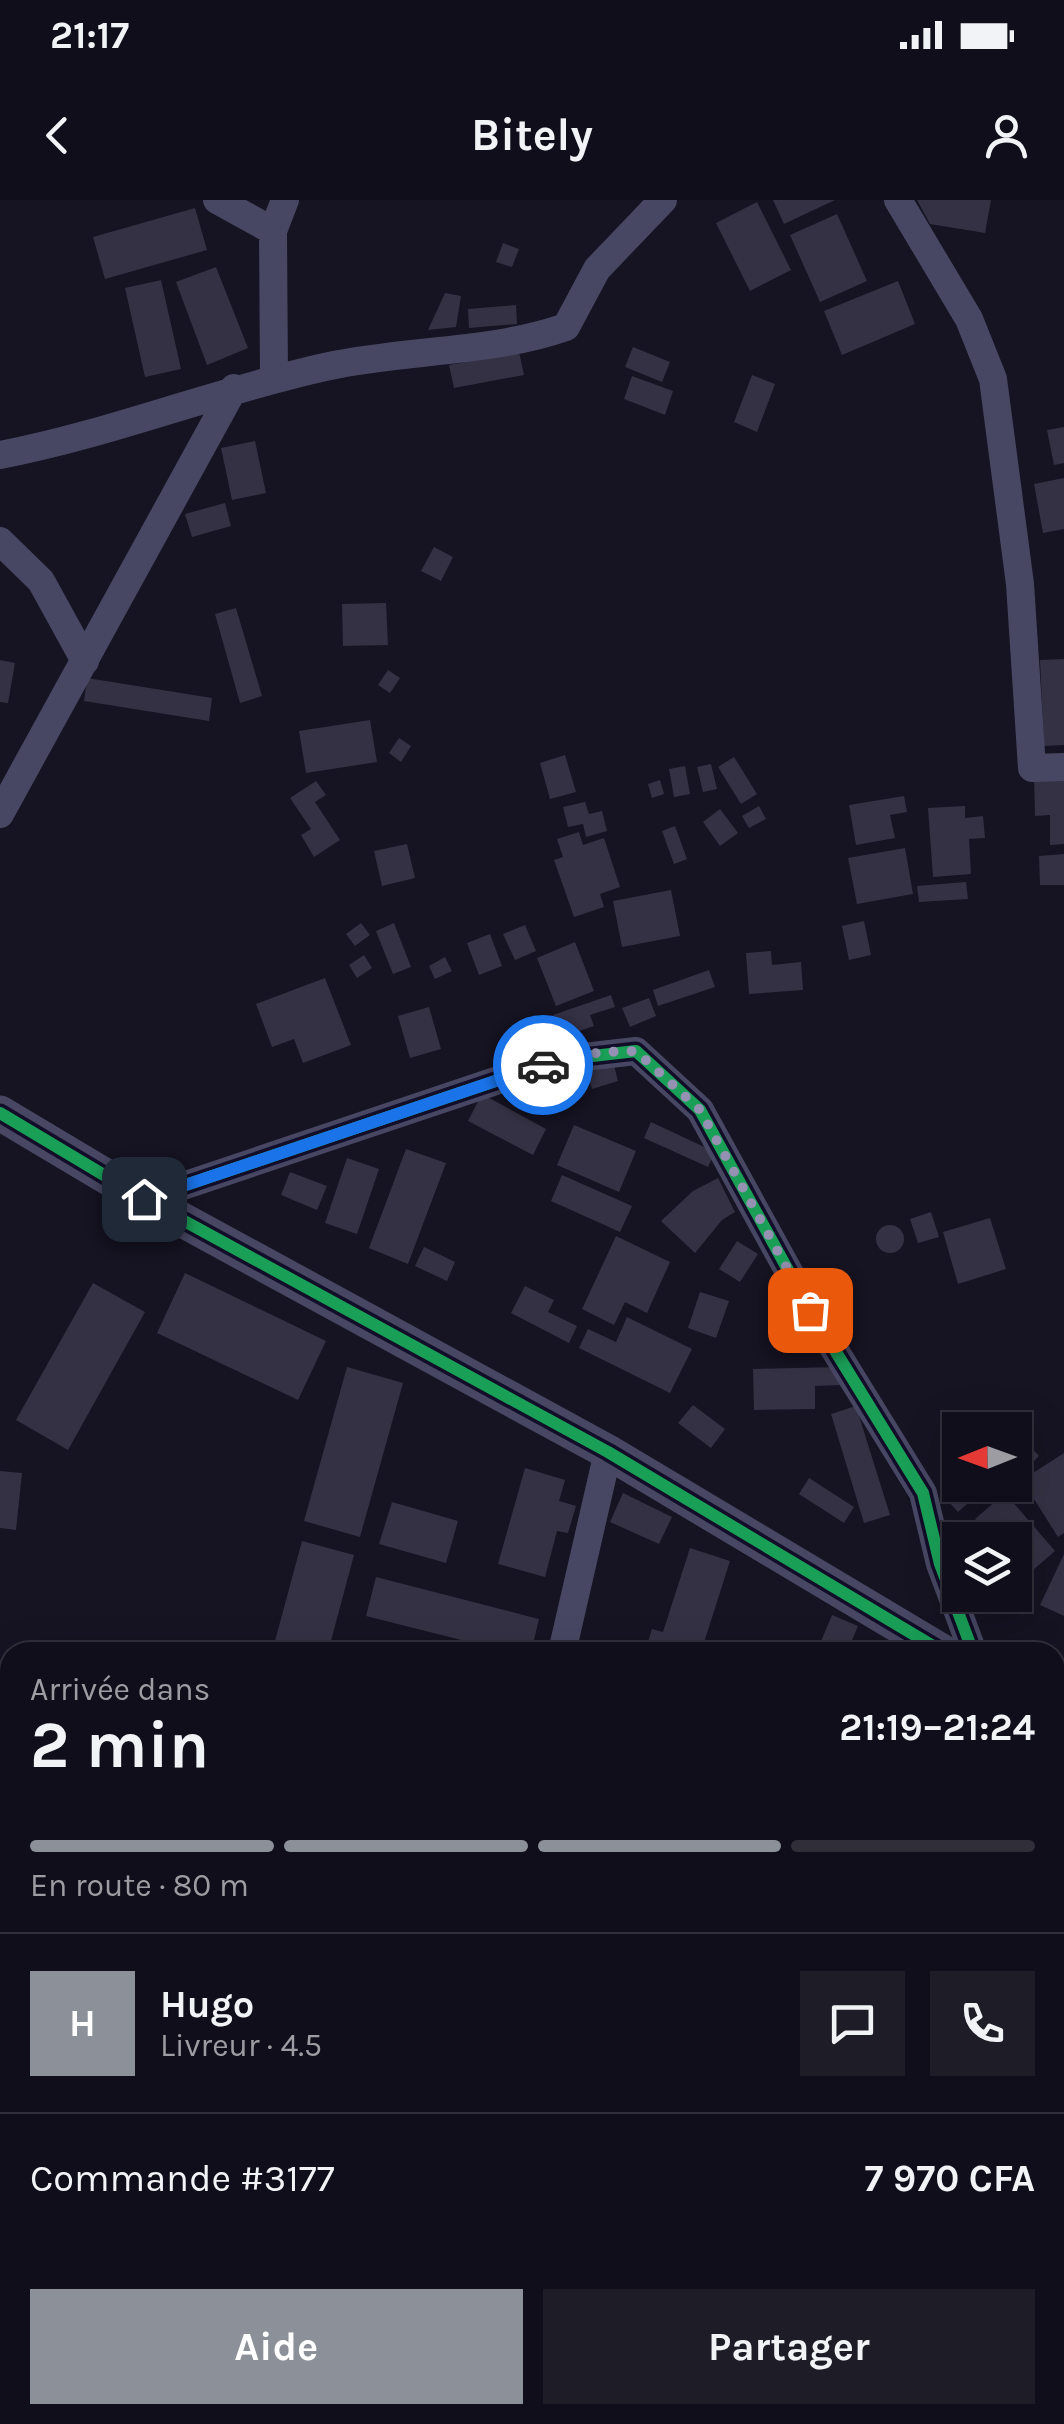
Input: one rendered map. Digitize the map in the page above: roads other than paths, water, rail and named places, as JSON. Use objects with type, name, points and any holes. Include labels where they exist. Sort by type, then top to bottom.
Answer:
[{"type":"street","points":[[217,200],[273,230]]},
{"type":"street","points":[[274,378],[273,230],[286,200]]},
{"type":"street","points":[[0,455],[274,378],[332,365],[468,349],[566,328],[598,269],[663,200]]},
{"type":"street","points":[[898,200],[969,319],[992,379],[1020,584],[1032,768],[1064,767]]},
{"type":"street","points":[[0,814],[234,388]]},
{"type":"street","points":[[0,541],[41,581],[85,661]]},
{"type":"street","points":[[144,1199],[558,1060],[636,1051],[700,1110],[810,1310],[923,1494],[940,1564],[969,1642]]},
{"type":"street","points":[[0,1113],[144,1199],[608,1452],[926,1642]]},
{"type":"street","points":[[564,1642],[608,1452]]}]
